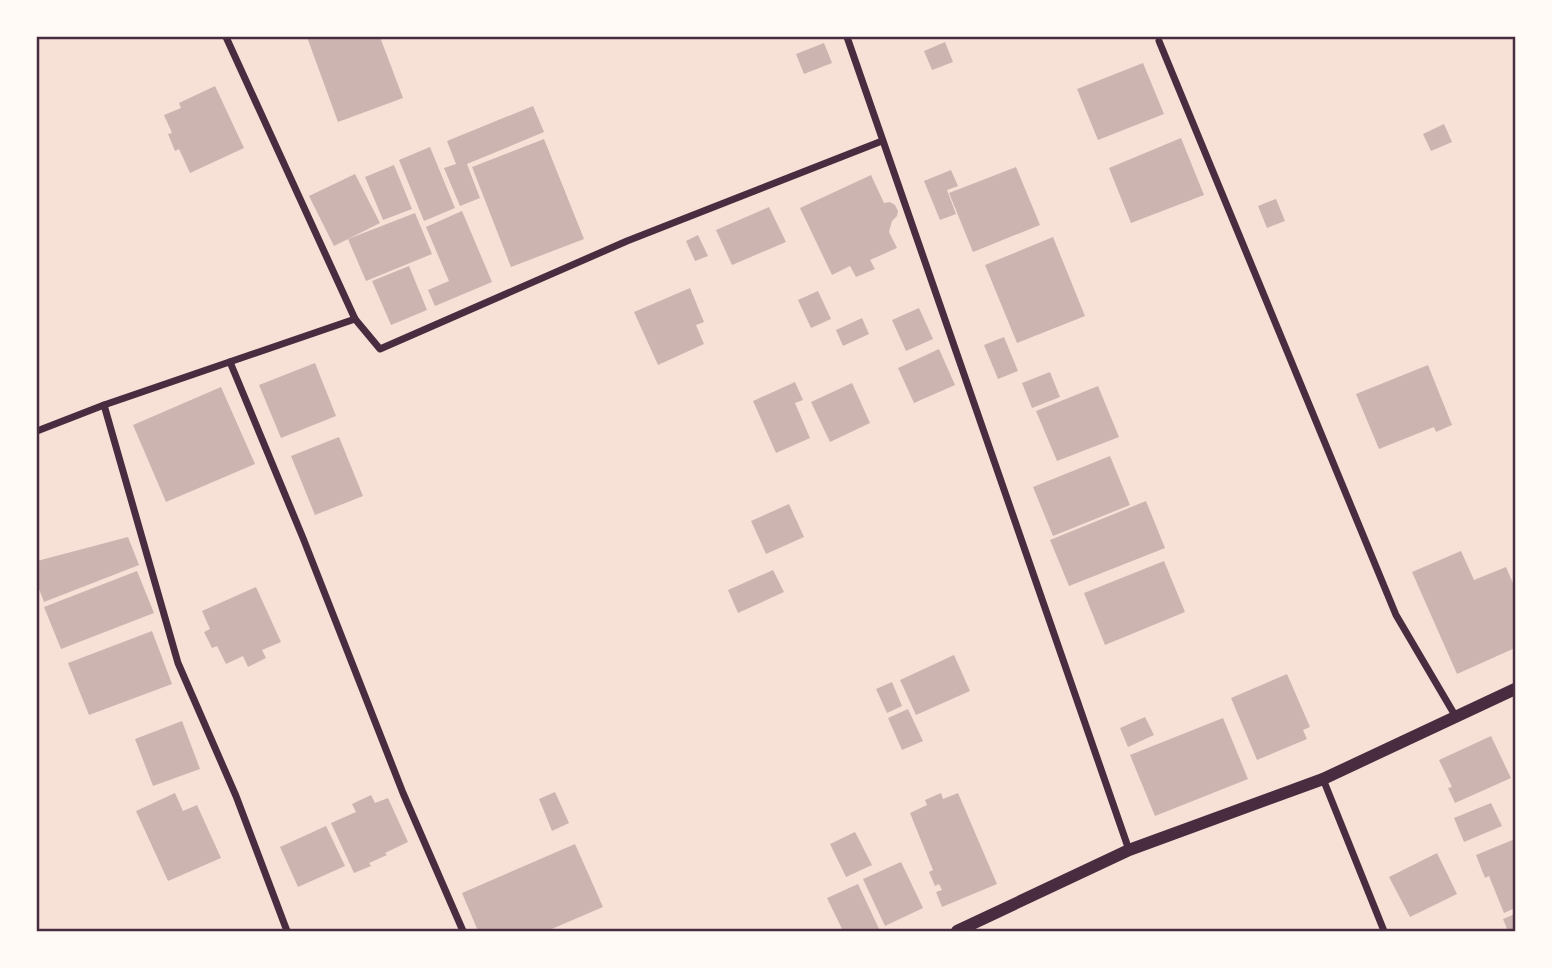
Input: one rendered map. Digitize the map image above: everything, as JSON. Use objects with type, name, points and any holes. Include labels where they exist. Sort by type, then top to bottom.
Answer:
[{"type":"street","points":[[226,37],[355,319],[380,349],[627,241],[882,141]]},
{"type":"street","points":[[847,37],[1129,850]]},
{"type":"street","points":[[1158,41],[1396,615],[1456,717]]},
{"type":"street","points":[[37,431],[104,405],[355,319]]},
{"type":"street","points":[[230,362],[303,538],[403,793],[463,931]]},
{"type":"street","points":[[104,405],[178,663],[236,796],[287,931]]},
{"type":"street","points":[[957,931],[974,927],[1129,850],[1323,779],[1515,689]]},
{"type":"street","points":[[1323,779],[1384,931]]},
{"type":"building","points":[[307,37],[380,37],[403,98],[338,122]]},
{"type":"building","points":[[945,42],[953,62],[932,70],[924,51]]},
{"type":"building","points":[[824,43],[832,63],[804,74],[796,54]]},
{"type":"building","points":[[1143,63],[1164,114],[1098,140],[1077,89]]},
{"type":"building","points":[[215,86],[244,148],[190,173],[179,149],[175,151],[168,134],[172,133],[164,115],[181,108],[179,103]]},
{"type":"building","points":[[533,106],[544,132],[467,164],[480,198],[460,206],[444,168],[456,164],[447,141]]},
{"type":"building","points":[[1444,124],[1452,142],[1431,151],[1423,134]]},
{"type":"building","points":[[1181,138],[1204,195],[1131,223],[1109,168]]},
{"type":"building","points":[[544,139],[584,239],[511,267],[472,167]]},
{"type":"building","points":[[430,147],[455,208],[424,221],[399,160]]},
{"type":"building","points":[[394,165],[412,209],[383,220],[365,177]]},
{"type":"building","points":[[1016,167],[1040,225],[973,252],[949,193]]},
{"type":"building","points":[[951,170],[958,186],[947,190],[956,214],[940,220],[924,181]]},
{"type":"building","points":[[355,174],[380,223],[334,246],[309,196]]},
{"type":"building","points":[[871,175],[884,203],[890,202],[898,211],[889,232],[897,248],[870,260],[875,269],[856,277],[850,266],[832,275],[800,208]]},
{"type":"building","points":[[1276,199],[1285,221],[1267,228],[1258,206]]},
{"type":"building","points":[[769,207],[786,242],[732,265],[716,230]]},
{"type":"building","points":[[462,211],[492,282],[435,306],[428,290],[449,281],[426,227]]},
{"type":"building","points":[[415,213],[432,254],[366,281],[348,239]]},
{"type":"building","points":[[698,235],[708,256],[695,261],[686,241]]},
{"type":"building","points":[[1053,237],[1085,316],[1017,343],[985,265]]},
{"type":"building","points":[[409,266],[427,310],[391,325],[372,281]]},
{"type":"building","points":[[690,288],[704,322],[696,325],[704,344],[658,365],[634,312]]},
{"type":"building","points":[[818,291],[831,319],[811,328],[798,300]]},
{"type":"building","points":[[919,308],[933,339],[906,351],[892,320]]},
{"type":"building","points":[[862,318],[869,334],[843,346],[836,330]]},
{"type":"building","points":[[1004,337],[1018,371],[998,379],[984,345]]},
{"type":"building","points":[[939,349],[955,385],[914,403],[898,368]]},
{"type":"building","points":[[315,363],[336,416],[281,438],[259,385]]},
{"type":"building","points":[[1428,365],[1452,425],[1436,432],[1434,427],[1379,449],[1356,394]]},
{"type":"building","points":[[1050,372],[1060,397],[1032,408],[1022,383]]},
{"type":"building","points":[[795,382],[803,400],[795,403],[810,438],[776,453],[753,401]]},
{"type":"building","points":[[852,383],[870,423],[830,442],[811,402]]},
{"type":"building","points":[[1098,386],[1119,437],[1057,461],[1036,411]]},
{"type":"building","points":[[221,387],[255,464],[166,502],[133,425]]},
{"type":"building","points":[[339,437],[363,496],[315,515],[291,456]]},
{"type":"building","points":[[1110,456],[1130,505],[1053,536],[1033,487]]},
{"type":"building","points":[[1146,501],[1165,548],[1069,586],[1050,540]]},
{"type":"building","points":[[789,504],[804,537],[766,554],[751,521]]},
{"type":"building","points":[[128,537],[139,565],[44,602],[37,584],[37,561]]},
{"type":"building","points":[[1461,551],[1474,580],[1506,567],[1515,588],[1515,648],[1457,674],[1412,572]]},
{"type":"building","points":[[1164,561],[1185,612],[1105,645],[1084,593]]},
{"type":"building","points":[[773,570],[784,592],[738,613],[728,590]]},
{"type":"building","points":[[137,571],[154,613],[61,649],[44,607]]},
{"type":"building","points":[[256,587],[281,642],[262,650],[266,658],[248,667],[243,656],[226,664],[217,646],[212,648],[204,632],[210,629],[202,611]]},
{"type":"building","points":[[152,631],[172,684],[89,715],[68,663]]},
{"type":"building","points":[[954,655],[970,691],[916,715],[900,680]]},
{"type":"building","points":[[1287,674],[1310,727],[1303,730],[1307,739],[1257,760],[1231,698]]},
{"type":"building","points":[[892,682],[902,706],[887,713],[876,689]]},
{"type":"building","points":[[908,709],[923,741],[902,750],[888,718]]},
{"type":"building","points":[[1145,717],[1154,735],[1128,747],[1120,728]]},
{"type":"building","points":[[1223,718],[1248,779],[1155,816],[1130,755]]},
{"type":"building","points":[[182,721],[200,769],[153,786],[135,739]]},
{"type":"building","points":[[1491,736],[1511,778],[1455,803],[1448,788],[1452,787],[1439,760]]},
{"type":"building","points":[[555,792],[569,823],[552,831],[539,799]]},
{"type":"building","points":[[175,793],[183,811],[197,805],[221,858],[168,881],[136,811]]},
{"type":"building","points":[[941,793],[943,799],[958,793],[997,884],[942,907],[936,892],[942,890],[939,884],[935,886],[929,872],[933,870],[910,813],[927,805],[925,800]]},
{"type":"building","points":[[371,795],[375,803],[388,798],[408,842],[369,863],[371,866],[354,873],[331,823],[356,812],[352,804]]},
{"type":"building","points":[[1491,803],[1502,826],[1464,842],[1454,818]]},
{"type":"building","points":[[326,826],[345,866],[298,887],[280,847]]},
{"type":"building","points":[[855,832],[872,865],[846,877],[830,844]]},
{"type":"building","points":[[1515,839],[1515,908],[1504,913],[1489,876],[1485,878],[1476,855]]},
{"type":"building","points":[[575,844],[603,907],[547,931],[478,931],[462,893]]},
{"type":"building","points":[[1437,853],[1457,894],[1410,917],[1389,877]]},
{"type":"building","points":[[901,862],[923,908],[885,926],[863,879]]},
{"type":"building","points":[[858,884],[880,931],[843,931],[827,898]]},
{"type":"building","points":[[1515,914],[1515,931],[1508,931],[1503,919]]}]
